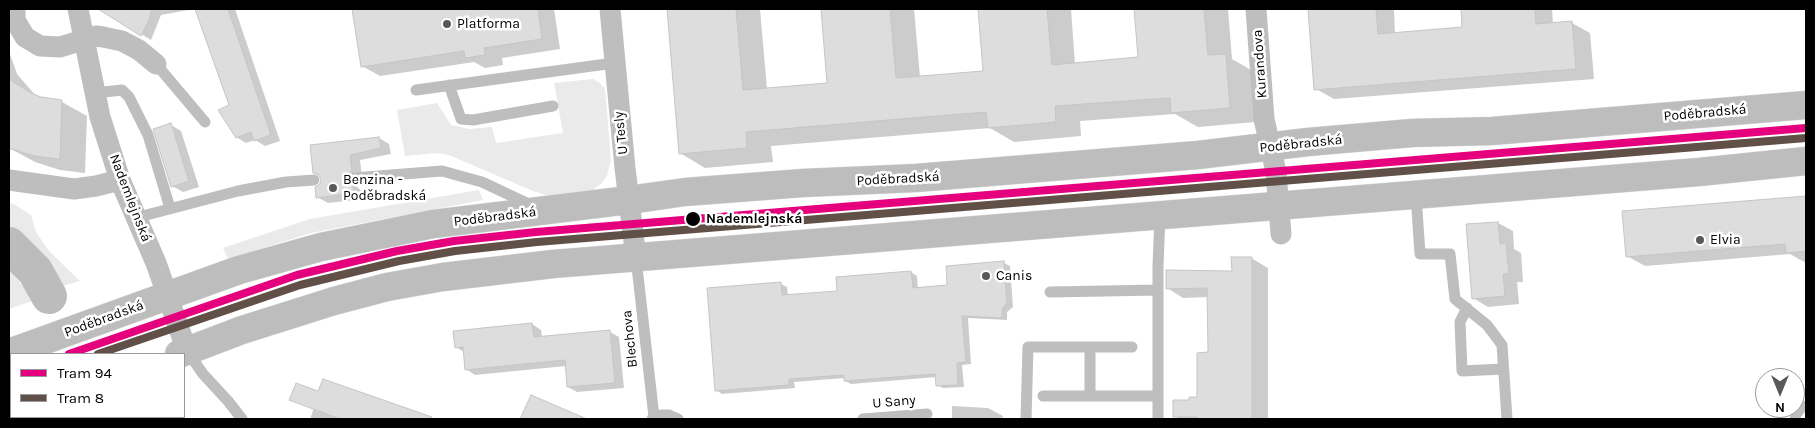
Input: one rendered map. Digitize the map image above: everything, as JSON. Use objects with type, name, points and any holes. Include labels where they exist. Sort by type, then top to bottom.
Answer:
[{"type":"main road","name":"Poděbradská","points":[[9,353],[240,270],[321,247],[432,224],[685,192],[803,183],[916,178],[1198,155],[1412,134],[1492,131],[1806,105]]},
{"type":"main road","points":[[183,353],[292,313],[387,287],[452,276],[553,264],[1279,207],[1806,162]]},
{"type":"street","points":[[15,9],[15,20],[25,37],[40,46],[60,47],[96,36],[122,41],[139,50],[156,64]]},
{"type":"street","name":"Nademlejnská","points":[[78,9],[100,116],[120,180],[151,252],[167,296],[183,353]]},
{"type":"street","name":"U Tesly","points":[[610,9],[614,62],[636,258]]},
{"type":"street","name":"Kurandova","points":[[1256,9],[1264,119],[1276,172],[1281,234]]},
{"type":"street","points":[[9,180],[74,189],[120,180]]},
{"type":"lane","points":[[416,90],[614,62]]},
{"type":"lane","points":[[156,64],[205,122]]},
{"type":"lane","points":[[449,85],[460,119],[473,120],[553,106]]},
{"type":"lane","points":[[96,93],[122,90],[129,97],[148,136],[170,208]]},
{"type":"lane","points":[[353,178],[442,171],[482,182],[543,211]]},
{"type":"lane","points":[[135,218],[238,190],[286,182],[314,180]]},
{"type":"lane","points":[[1416,195],[1420,254],[1450,254],[1455,298],[1486,324],[1502,345],[1507,419]]},
{"type":"lane","points":[[1158,419],[1160,216]]},
{"type":"lane","name":"Blechova","points":[[636,258],[653,418],[669,415],[678,419]]},
{"type":"lane","points":[[1050,292],[1158,290]]},
{"type":"lane","points":[[1466,308],[1460,322],[1462,371],[1504,369]]},
{"type":"lane","points":[[1026,419],[1028,346],[1132,347]]},
{"type":"lane","points":[[1090,347],[1090,396]]},
{"type":"lane","points":[[185,355],[228,400],[242,419]]},
{"type":"lane","points":[[1043,396],[1158,396]]},
{"type":"lane","points":[[1795,419],[1796,414],[1801,408],[1806,406]]},
{"type":"lane","name":"U Sany","points":[[862,419],[928,414]]},
{"type":"shaded area","points":[[593,79],[605,89],[611,160],[607,176],[601,184],[591,191],[552,197],[533,191],[449,155],[436,153],[405,156],[397,110],[437,103],[451,125],[469,129],[492,127],[496,143],[563,133],[554,83]]},
{"type":"shaded area","points":[[479,190],[483,200],[311,233],[228,259],[223,248],[310,219]]},
{"type":"shaded area","points":[[9,203],[14,204],[31,215],[36,232],[49,251],[80,281],[56,288],[36,255],[9,237]]},
{"type":"shaded area","points":[[9,270],[35,300],[9,309]]},
{"type":"building","points":[[98,9],[152,9],[141,36]]},
{"type":"building","points":[[195,9],[228,9],[271,135],[254,141],[251,132],[236,138],[218,110],[229,105]]},
{"type":"building","name":"Platforma","points":[[352,9],[538,9],[542,39],[484,48],[485,55],[465,58],[464,51],[361,67]]},
{"type":"building","points":[[667,9],[736,9],[743,90],[827,83],[821,9],[890,9],[896,78],[983,71],[978,9],[1047,9],[1052,65],[1138,57],[1134,9],[1204,9],[1208,55],[1226,54],[1230,108],[1171,113],[1170,98],[1055,106],[1056,122],[988,128],[986,112],[746,132],[747,148],[679,154]]},
{"type":"building","points":[[1308,9],[1376,9],[1378,34],[1462,27],[1461,9],[1535,9],[1536,24],[1572,21],[1576,69],[1314,90]]},
{"type":"building","points":[[9,79],[41,97],[62,100],[60,159],[34,156],[9,148]]},
{"type":"building","points":[[171,123],[189,181],[171,187],[153,129]]},
{"type":"building","points":[[379,137],[381,148],[350,155],[352,171],[346,174],[346,179],[349,184],[353,185],[354,193],[316,198],[315,187],[320,184],[321,179],[318,174],[313,173],[310,145]]},
{"type":"building","points":[[1806,196],[1806,251],[1786,253],[1785,244],[1626,257],[1622,211]]},
{"type":"building","points":[[1498,222],[1500,244],[1506,243],[1509,274],[1503,274],[1505,296],[1472,299],[1466,224]]},
{"type":"building","points":[[1231,257],[1252,257],[1252,419],[1173,417],[1173,400],[1189,400],[1189,397],[1197,397],[1197,353],[1208,352],[1207,288],[1166,289],[1166,270],[1232,271]]},
{"type":"building","points":[[1004,261],[1007,303],[1002,309],[1002,318],[962,316],[966,362],[957,363],[958,385],[936,386],[935,374],[844,381],[844,375],[789,379],[789,385],[715,391],[707,288],[781,282],[782,295],[837,291],[836,277],[911,271],[913,288],[947,285],[946,266]]},
{"type":"building","points":[[532,323],[534,337],[610,330],[615,383],[567,387],[565,360],[465,370],[463,347],[455,348],[453,331]]},
{"type":"building","points":[[323,379],[432,417],[431,419],[340,419],[289,400],[296,383],[318,391]]},
{"type":"building","points":[[531,395],[587,419],[520,419]]},
{"type":"waterway","points":[[9,245],[35,271],[49,296]]},
{"type":"tram line","name":"94","points":[[72,353],[297,275],[397,251],[454,241],[536,232],[1806,128]]},
{"type":"tram line","name":"8","points":[[101,353],[300,285],[399,261],[455,251],[537,242],[1806,138]]},
{"type":"place","name":"Platforma","points":[[447,24]]},
{"type":"place","name":"Benzina - Poděbradská","points":[[333,188]]},
{"type":"place","name":"Nademlejnská","points":[[693,219]]},
{"type":"place","name":"Elvia","points":[[1700,240]]},
{"type":"place","name":"Canis","points":[[986,276]]}]
